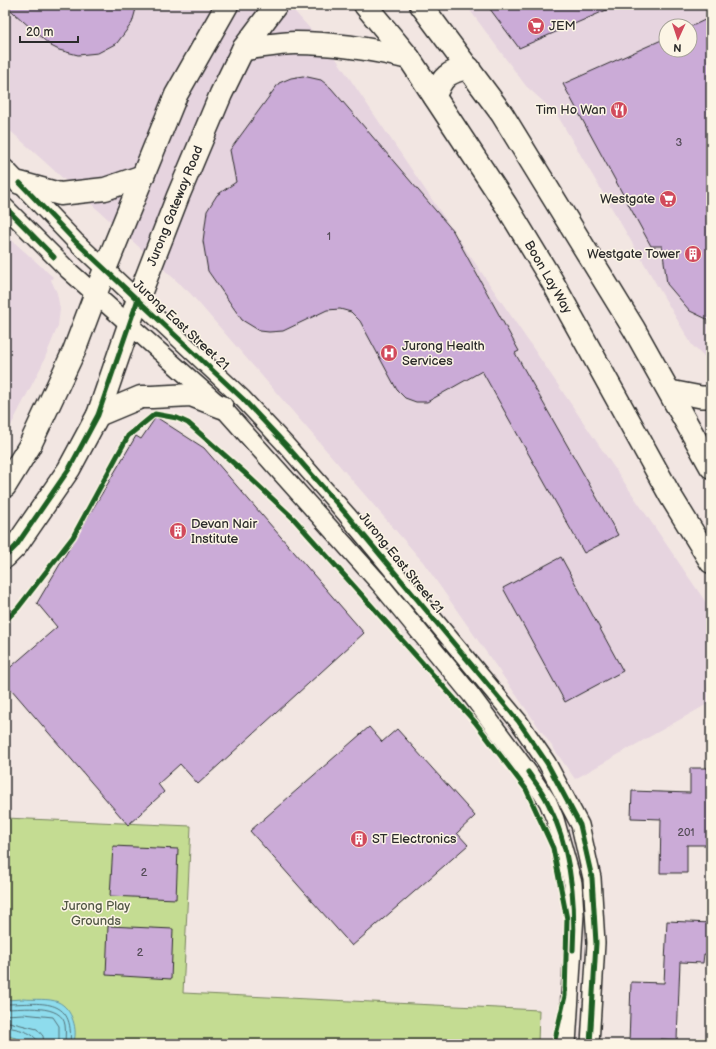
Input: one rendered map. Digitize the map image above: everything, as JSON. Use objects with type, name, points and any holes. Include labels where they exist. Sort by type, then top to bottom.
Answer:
[{"type":"main road","points":[[5,486],[29,447],[74,351],[105,269],[176,95],[227,5]]},
{"type":"main road","name":"Jurong Gateway Road","points":[[5,557],[16,546],[69,469],[98,415],[128,324],[178,196],[221,94],[243,48],[276,5]]},
{"type":"main road","name":"Boon Lay Way","points":[[365,5],[409,58],[506,205],[552,281],[670,495],[711,562]]},
{"type":"main road","points":[[422,5],[502,114],[634,328],[711,467]]},
{"type":"main road","points":[[243,48],[294,43],[332,44],[374,49],[409,58]]},
{"type":"main road","points":[[435,97],[438,85],[446,76],[457,70],[469,68]]},
{"type":"main road","points":[[13,176],[60,194],[105,189],[143,176]]},
{"type":"main road","points":[[98,415],[141,397],[191,395],[222,407]]},
{"type":"street","name":"Jurong East Street 21","points":[[13,176],[75,241],[243,399],[347,515],[518,722],[547,763],[580,825],[592,878],[596,943],[590,1044]]},
{"type":"street","points":[[5,207],[59,261],[222,407],[380,584],[516,753],[548,802],[555,819],[573,883],[575,914],[567,1044]]},
{"type":"street","points":[[670,391],[701,397],[711,397]]},
{"type":"shaded area","name":"Jurong Health Services","points":[[5,5],[289,5],[335,57],[711,610],[711,702],[575,779],[423,562],[190,293],[5,126]]},
{"type":"shaded area","points":[[466,5],[711,5],[711,360],[702,355],[692,345],[556,113],[526,86]]},
{"type":"shaded area","points":[[5,234],[53,277],[51,280],[57,293],[60,309],[58,326],[42,365],[5,437]]},
{"type":"green space","name":"Jurong Play Grounds","points":[[5,818],[191,826],[183,993],[539,1010],[538,1044],[5,1044]]},
{"type":"water","points":[[5,1000],[50,1000],[63,1005],[70,1014],[75,1027],[75,1039],[73,1044],[37,1044],[5,1035]]},
{"type":"building","points":[[5,5],[137,5],[132,23],[117,43],[98,53],[78,55],[59,50],[51,46]]},
{"type":"building","name":"JEM","points":[[487,5],[618,5],[519,48]]},
{"type":"building","name":"Westgate","points":[[711,17],[711,321],[690,311],[667,284],[662,246],[651,246],[563,84],[658,42],[658,58],[698,58],[698,23]]},
{"type":"building","points":[[303,76],[321,80],[331,88],[453,231],[519,351],[515,353],[618,535],[584,553],[482,371],[427,402],[416,402],[405,398],[397,390],[360,321],[351,312],[340,309],[327,310],[283,331],[260,331],[242,320],[208,271],[203,241],[207,211],[217,195],[236,182],[230,150],[279,83],[291,78]]},
{"type":"building","name":"Devan Nair Institute","points":[[156,417],[204,448],[364,633],[198,784],[180,764],[158,784],[164,792],[128,825],[5,682],[5,672],[57,627],[37,603],[136,436],[141,439]]},
{"type":"building","points":[[561,557],[623,671],[565,702],[503,588]]},
{"type":"building","name":"ST Electronics","points":[[369,727],[382,742],[397,729],[475,816],[457,833],[468,845],[352,946],[250,831]]},
{"type":"building","points":[[690,768],[711,768],[711,845],[687,845],[687,873],[660,873],[661,819],[631,818],[632,791],[690,793]]},
{"type":"building","points":[[113,846],[178,849],[176,899],[110,896]]},
{"type":"building","points":[[667,921],[711,923],[711,955],[704,954],[703,963],[680,962],[677,1040],[660,1039],[660,1044],[629,1044],[631,982],[664,983]]},
{"type":"building","points":[[108,926],[173,929],[171,979],[106,975]]},
{"type":"cycle path","points":[[20,183],[75,241],[243,399],[286,445],[347,515],[519,722],[547,763],[580,825],[592,878],[596,943],[590,1044]]},
{"type":"cycle path","points":[[5,207],[54,257]]},
{"type":"cycle path","points":[[5,557],[16,546],[69,469],[98,415],[138,299]]},
{"type":"cycle path","points":[[5,621],[18,608],[73,537],[128,436],[155,414],[177,418],[188,423],[294,519],[475,722],[526,789],[553,848],[567,919],[565,996],[554,1044]]},
{"type":"cycle path","points":[[528,772],[541,791],[556,820],[567,857],[574,912],[573,950]]},
{"type":"place","name":"JEM","points":[[536,26]]},
{"type":"place","name":"Tim Ho Wan","points":[[619,110]]},
{"type":"place","name":"Westgate","points":[[668,199]]},
{"type":"place","name":"Westgate Tower","points":[[693,254]]},
{"type":"place","name":"Jurong Health Services","points":[[389,353]]},
{"type":"place","name":"Devan Nair Institute","points":[[178,531]]},
{"type":"place","name":"ST Electronics","points":[[359,839]]}]
